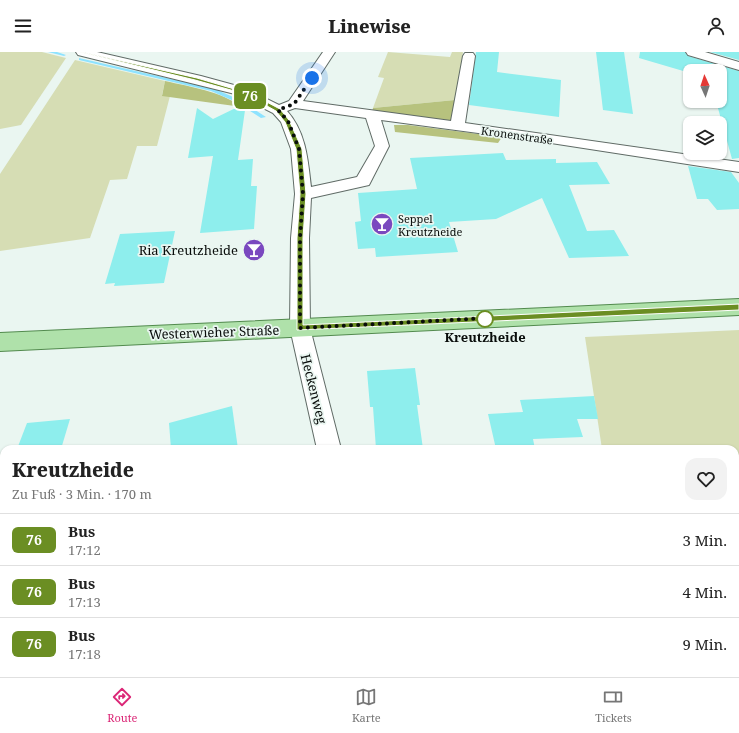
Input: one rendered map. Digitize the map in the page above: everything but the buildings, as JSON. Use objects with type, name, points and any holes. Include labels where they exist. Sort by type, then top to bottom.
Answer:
[{"type":"main road","name":"Westerwieher Straße","points":[[0,342],[739,307]]},
{"type":"street","points":[[82,52],[196,78],[260,100],[278,110],[294,104],[329,52]]},
{"type":"street","points":[[692,52],[739,66]]},
{"type":"street","points":[[457,127],[469,56]]},
{"type":"street","name":"Kronenstraße","points":[[294,104],[739,167]]},
{"type":"street","name":"Heckenweg","points":[[278,110],[288,121],[299,149],[303,194],[300,238],[300,328],[328,445]]},
{"type":"street","points":[[303,194],[362,181],[382,146],[372,115]]},
{"type":"green space","points":[[0,52],[42,52],[66,58],[21,125],[0,129]]},
{"type":"green space","points":[[388,52],[450,57],[452,52],[463,52],[455,100],[373,108],[384,78],[378,77]]},
{"type":"green space","points":[[75,60],[165,81],[162,95],[170,96],[157,146],[137,146],[127,179],[110,180],[90,238],[0,251],[0,174]]},
{"type":"green space","points":[[165,81],[215,93],[242,107],[162,96]]},
{"type":"green space","points":[[455,100],[451,121],[372,112],[373,108]]},
{"type":"green space","points":[[394,125],[408,125],[502,137],[498,143],[395,132]]},
{"type":"green space","points":[[739,330],[739,445],[601,445],[585,337]]},
{"type":"waterway","points":[[50,52],[64,55]]},
{"type":"waterway","points":[[81,59],[213,90],[238,101],[263,117]]},
{"type":"bus line","name":"76","points":[[82,52],[196,78],[240,92],[260,100],[278,110],[288,121],[299,149],[303,194],[300,238],[300,328],[739,307]]},
{"type":"place","name":"Seppel Kreutzheide","points":[[382,224]]},
{"type":"place","name":"Ria Kreutzheide","points":[[254,250]]},
{"type":"place","name":"Kreutzheide","points":[[485,319]]},
{"type":"route","points":[[312,78],[294,104],[278,110],[288,121],[299,149],[303,194],[300,238],[300,328],[489,318],[485,319]]}]
